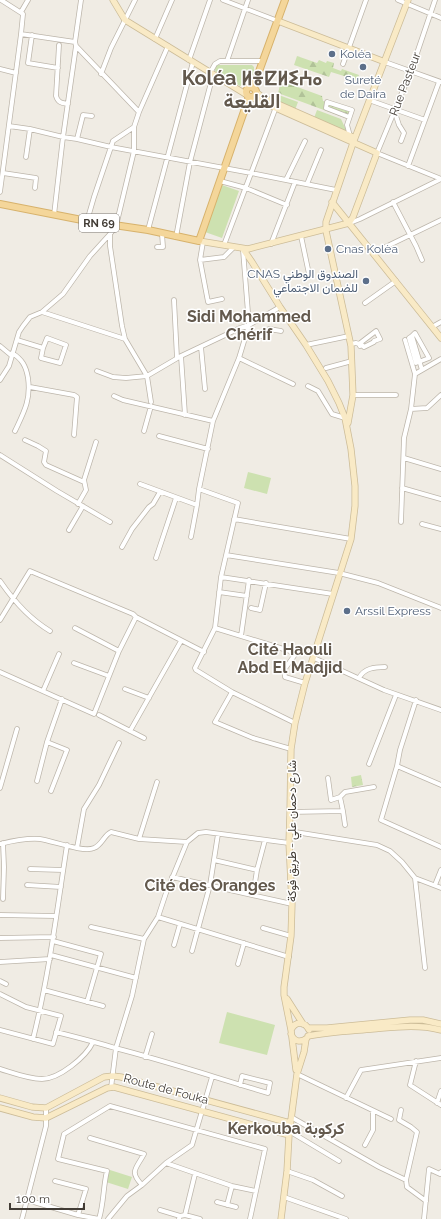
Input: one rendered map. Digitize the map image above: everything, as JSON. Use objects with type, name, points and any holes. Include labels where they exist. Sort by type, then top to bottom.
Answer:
[{"type":"main road","points":[[113,0],[125,20],[211,74],[249,96],[277,106],[352,139],[377,153],[353,217],[349,223],[254,248],[233,248],[201,241],[249,96],[247,89],[254,90],[261,97],[277,106]]},
{"type":"main road","points":[[249,96],[254,96],[254,90],[262,61],[285,0]]},
{"type":"main road","points":[[347,428],[353,395],[351,344],[326,229],[326,222],[352,139],[370,100],[407,2]]},
{"type":"main road","points":[[278,21],[385,62]]},
{"type":"main road","points":[[332,202],[441,338]]},
{"type":"main road","name":"RN 69","points":[[0,204],[87,221],[148,230],[201,241]]},
{"type":"main road","name":"شارع دحمان علي - طريق فوكة","points":[[243,249],[328,381],[345,418],[352,455],[355,486],[355,506],[351,539],[305,684],[295,722],[292,749],[289,831],[292,904],[291,936],[285,977],[284,996],[296,1058],[297,1074]]},
{"type":"main road","points":[[284,996],[306,1026],[309,1034],[307,1038]]},
{"type":"main road","points":[[441,1024],[423,1020],[410,1020],[327,1028],[306,1026],[300,1023],[294,1025],[291,1032],[294,1040],[304,1041],[307,1038],[330,1032],[409,1026],[423,1026],[441,1030]]},
{"type":"main road","name":"شارع دحمان علي - طريق فوكة","points":[[281,1219],[287,1172],[290,1123],[297,1074],[307,1038]]},
{"type":"main road","name":"Route de Fouka","points":[[46,1108],[104,1077],[112,1076],[121,1077],[290,1123]]},
{"type":"main road","name":"Route de Fouka","points":[[46,1118],[107,1088],[114,1087],[289,1133]]},
{"type":"main road","points":[[0,1098],[32,1107],[46,1108]]},
{"type":"main road","points":[[0,1108],[33,1117],[46,1118]]},
{"type":"street","points":[[0,192],[23,16],[21,12],[1,0]]},
{"type":"street","points":[[21,12],[28,0]]},
{"type":"street","points":[[54,215],[81,0]]},
{"type":"street","points":[[101,74],[135,0]]},
{"type":"street","points":[[155,39],[172,0]]},
{"type":"street","points":[[148,230],[191,61],[210,0]]},
{"type":"street","points":[[223,0],[278,21]]},
{"type":"street","points":[[227,61],[248,0]]},
{"type":"street","points":[[343,64],[366,0]]},
{"type":"street","points":[[398,0],[407,2],[441,18]]},
{"type":"street","name":"Rue Pasteur","points":[[377,153],[411,71],[435,0]]},
{"type":"street","points":[[21,34],[75,44],[101,74],[139,112]]},
{"type":"street","points":[[32,35],[28,63],[58,68]]},
{"type":"street","points":[[59,45],[56,89],[57,100],[61,103],[68,104]]},
{"type":"street","points":[[0,380],[9,366],[23,326],[30,317],[42,312],[63,294],[90,256],[116,226],[134,152],[134,126],[168,46]]},
{"type":"street","points":[[176,237],[190,162],[213,67],[218,62],[262,61]]},
{"type":"street","points":[[385,62],[440,82],[408,166]]},
{"type":"street","points":[[0,69],[16,73]]},
{"type":"street","points":[[370,100],[395,111],[425,120]]},
{"type":"street","points":[[349,117],[326,108],[327,102],[352,110],[347,126],[352,139]]},
{"type":"street","points":[[224,245],[277,106]]},
{"type":"street","points":[[395,111],[399,125],[404,133],[401,141]]},
{"type":"street","points":[[77,139],[83,116],[92,116]]},
{"type":"street","points":[[9,126],[77,139],[111,148],[336,190]]},
{"type":"street","points":[[87,221],[113,141],[134,126]]},
{"type":"street","points":[[26,157],[30,129]]},
{"type":"street","points":[[286,180],[305,141]]},
{"type":"street","points":[[307,184],[321,150]]},
{"type":"street","points":[[377,153],[441,179]]},
{"type":"street","points":[[3,173],[36,178],[35,188]]},
{"type":"street","points":[[349,223],[441,179]]},
{"type":"street","points":[[220,181],[246,188],[287,205]]},
{"type":"street","points":[[271,244],[295,182]]},
{"type":"street","points":[[393,202],[422,260]]},
{"type":"street","points":[[373,253],[441,220]]},
{"type":"street","points":[[110,234],[112,264],[125,339],[147,376],[151,404],[144,431]]},
{"type":"street","points":[[157,247],[163,247],[162,234]]},
{"type":"street","points":[[301,236],[309,274]]},
{"type":"street","points":[[201,241],[200,260],[208,302],[222,299]]},
{"type":"street","points":[[200,260],[224,257],[233,248]]},
{"type":"street","points":[[191,537],[199,488],[213,421],[239,358],[249,325],[243,249]]},
{"type":"street","points":[[365,303],[396,281]]},
{"type":"street","points":[[174,300],[185,415]]},
{"type":"street","points":[[97,371],[113,377],[126,378],[147,376],[179,357],[249,325],[280,307]]},
{"type":"street","points":[[42,312],[125,339]]},
{"type":"street","points":[[432,326],[441,322]]},
{"type":"street","points":[[262,342],[269,329],[281,331]]},
{"type":"street","points":[[351,344],[356,343],[364,347],[380,339],[376,331],[359,344]]},
{"type":"street","points":[[419,362],[429,358],[416,333],[412,336],[419,362],[422,370]]},
{"type":"street","points":[[246,337],[264,336]]},
{"type":"street","points":[[306,345],[349,336]]},
{"type":"street","points":[[47,338],[66,345],[60,363],[41,358],[42,348],[47,338]]},
{"type":"street","points":[[17,340],[42,348]]},
{"type":"street","points":[[401,522],[404,438],[411,409],[415,374],[405,340]]},
{"type":"street","points":[[0,346],[12,355],[18,357],[27,370],[30,387],[28,401],[15,431]]},
{"type":"street","points":[[202,347],[205,389]]},
{"type":"street","points":[[239,358],[293,384]]},
{"type":"street","points":[[415,374],[441,359]]},
{"type":"street","points":[[326,368],[352,361]]},
{"type":"street","points":[[308,386],[318,391],[332,414],[345,418]]},
{"type":"street","points":[[30,387],[74,395],[77,397],[74,435]]},
{"type":"street","points":[[353,395],[396,395]]},
{"type":"street","points":[[411,409],[427,408],[441,395]]},
{"type":"street","points":[[114,396],[151,404],[185,415],[213,421]]},
{"type":"street","points":[[159,436],[208,449]]},
{"type":"street","points":[[25,440],[46,451],[44,462],[46,465],[84,482]]},
{"type":"street","points":[[78,504],[86,490],[84,482],[96,442]]},
{"type":"street","points":[[0,455],[78,504],[110,522]]},
{"type":"street","points":[[404,458],[441,469]]},
{"type":"street","points":[[140,484],[197,505]]},
{"type":"street","points":[[199,488],[238,503],[221,577],[215,628],[195,668],[232,692],[256,705],[295,722]]},
{"type":"street","points":[[402,488],[441,499]]},
{"type":"street","points":[[122,547],[132,529],[153,504],[160,492]]},
{"type":"street","points":[[156,558],[176,498]]},
{"type":"street","points":[[69,530],[83,506]]},
{"type":"street","points":[[234,519],[351,539]]},
{"type":"street","points":[[422,524],[441,529]]},
{"type":"street","points":[[226,555],[339,573],[378,583],[441,608]]},
{"type":"street","points":[[0,620],[30,571],[133,614],[136,618],[204,652]]},
{"type":"street","points":[[221,577],[249,580],[333,594]]},
{"type":"street","points":[[241,636],[249,580]]},
{"type":"street","points":[[0,581],[13,598],[38,623],[50,631]]},
{"type":"street","points":[[251,608],[260,610],[266,584]]},
{"type":"street","points":[[219,592],[247,596]]},
{"type":"street","points":[[0,672],[94,714],[119,651],[136,618]]},
{"type":"street","points":[[75,628],[119,651]]},
{"type":"street","points":[[215,628],[290,651],[294,656],[284,670],[285,677],[305,684]]},
{"type":"street","points":[[130,731],[181,641]]},
{"type":"street","points":[[42,691],[59,654]]},
{"type":"street","points":[[314,658],[396,695],[416,700],[441,710]]},
{"type":"street","points":[[74,663],[109,676]]},
{"type":"street","points":[[359,678],[361,674],[369,669],[385,667]]},
{"type":"street","points":[[125,688],[149,698]]},
{"type":"street","points":[[232,692],[215,722],[253,738],[292,749]]},
{"type":"street","points":[[369,764],[396,695]]},
{"type":"street","points":[[37,781],[47,742],[62,699]]},
{"type":"street","points":[[416,700],[400,750],[397,766],[381,820],[441,847]]},
{"type":"street","points":[[99,715],[144,738]]},
{"type":"street","points":[[0,788],[17,729]]},
{"type":"street","points":[[47,742],[67,750],[51,791]]},
{"type":"street","points":[[77,848],[84,809],[100,785],[119,743]]},
{"type":"street","points":[[397,766],[441,785]]},
{"type":"street","points":[[328,778],[331,800],[340,797],[345,792],[374,787]]},
{"type":"street","points":[[140,839],[157,782]]},
{"type":"street","points":[[340,797],[345,825]]},
{"type":"street","points":[[290,812],[343,811]]},
{"type":"street","points":[[289,831],[377,845],[394,854],[415,878],[441,888]]},
{"type":"street","points":[[4,899],[2,844],[39,839],[89,850],[102,842],[109,832],[140,839],[187,842]]},
{"type":"street","points":[[111,1088],[116,1048],[136,978],[144,939],[158,916],[187,842],[198,833],[290,843]]},
{"type":"street","points":[[192,951],[210,885],[218,834]]},
{"type":"street","points":[[253,895],[257,870],[265,840]]},
{"type":"street","points":[[33,1039],[51,957],[67,845]]},
{"type":"street","points":[[214,860],[257,870]]},
{"type":"street","points":[[30,869],[63,870]]},
{"type":"street","points":[[435,885],[441,870]]},
{"type":"street","points":[[172,877],[292,904]]},
{"type":"street","points":[[415,878],[425,968]]},
{"type":"street","points":[[27,886],[61,887]]},
{"type":"street","points":[[0,915],[56,916]]},
{"type":"street","points":[[158,916],[198,930],[288,957]]},
{"type":"street","points":[[174,945],[180,924]]},
{"type":"street","points":[[91,927],[144,939]]},
{"type":"street","points":[[263,928],[291,936]]},
{"type":"street","points":[[0,938],[53,939],[101,954],[87,1002]]},
{"type":"street","points":[[238,964],[244,943]]},
{"type":"street","points":[[0,962],[51,957],[98,967],[136,978]]},
{"type":"street","points":[[0,981],[6,984]]},
{"type":"street","points":[[44,990],[103,1006]]},
{"type":"street","points":[[0,994],[26,1007],[60,1016],[53,1044],[0,1030]]},
{"type":"street","points":[[56,1032],[116,1048],[212,1077],[240,1085],[268,1093],[270,1083],[242,1076],[240,1085]]},
{"type":"street","points":[[145,1057],[152,1034]]},
{"type":"street","points":[[0,1069],[32,1077],[43,1079],[49,1078],[77,1062],[90,1048],[93,1042]]},
{"type":"street","points":[[346,1098],[361,1070],[441,1058]]},
{"type":"street","points":[[416,1061],[410,1084],[439,1104],[441,1091]]},
{"type":"street","points":[[297,1074],[391,1119]]},
{"type":"street","points":[[108,1219],[127,1196],[142,1185],[166,1163],[192,1145],[212,1077]]},
{"type":"street","points":[[27,1200],[78,1215],[99,1219],[102,1210],[104,1184],[107,1171],[58,1159],[64,1134],[110,1106],[265,1149],[250,1219]]},
{"type":"street","points":[[22,1219],[46,1126],[46,1108]]},
{"type":"street","points":[[402,1110],[399,1120],[412,1126],[417,1132],[406,1180],[407,1186],[426,1201]]},
{"type":"street","points":[[365,1145],[374,1130],[374,1111]]},
{"type":"street","points":[[291,1117],[379,1167],[406,1180]]},
{"type":"street","points":[[289,1133],[338,1162]]},
{"type":"street","points":[[90,1138],[144,1154],[134,1172],[134,1176],[142,1185]]},
{"type":"street","points":[[166,1163],[232,1186],[256,1191]]},
{"type":"street","points":[[424,1219],[429,1170],[440,1174],[441,1172]]},
{"type":"street","points":[[287,1172],[313,1180],[342,1196]]},
{"type":"street","points":[[181,1217],[196,1174]]},
{"type":"street","points":[[55,1181],[86,1189],[78,1215]]},
{"type":"street","points":[[227,1205],[232,1186]]},
{"type":"street","points":[[284,1197],[346,1219]]},
{"type":"street","points":[[217,1202],[236,1207]]},
{"type":"street","points":[[160,1210],[181,1217],[200,1219]]},
{"type":"green space","points":[[297,56],[317,63],[319,60],[326,63],[327,61],[334,63],[333,68],[341,71],[342,69],[359,75],[357,80],[331,72],[329,77],[294,65]]},
{"type":"green space","points":[[252,65],[254,67],[254,72],[249,82],[240,86],[216,72],[216,66]]},
{"type":"green space","points":[[281,81],[322,96],[323,101],[349,109],[348,119],[278,93]]},
{"type":"green space","points":[[276,94],[298,102],[295,110],[274,100]]},
{"type":"green space","points":[[317,110],[341,119],[347,132],[314,118]]},
{"type":"green space","points":[[222,185],[239,191],[222,238],[205,232]]},
{"type":"green space","points":[[248,472],[271,478],[267,494],[244,488]]},
{"type":"green space","points":[[361,775],[363,785],[352,787],[351,777]]},
{"type":"green space","points":[[227,1012],[275,1025],[267,1055],[219,1043]]},
{"type":"green space","points":[[110,1170],[132,1177],[128,1189],[106,1182]]},
{"type":"place","name":"Koléa","points":[[332,54]]},
{"type":"place","name":"Sureté de Daira","points":[[363,67]]},
{"type":"place","name":"Cnas Kolèa","points":[[328,249]]},
{"type":"place","name":"CNAS الصندوق الوطني للضمان الاجتماعي","points":[[366,281]]},
{"type":"place","name":"Arssil Express","points":[[347,611]]},
{"type":"district","name":"Koléa ⵍⴻⵇⵍⵉⵄⴰ القليعة","points":[[252,90]]},
{"type":"district","name":"Sidi Mohammed Chérif","points":[[249,325]]},
{"type":"district","name":"Cité Haouli Abd El Madjid","points":[[290,658]]},
{"type":"district","name":"Cité des Oranges","points":[[210,885]]},
{"type":"district","name":"Kerkouba كركوبة","points":[[286,1128]]}]
